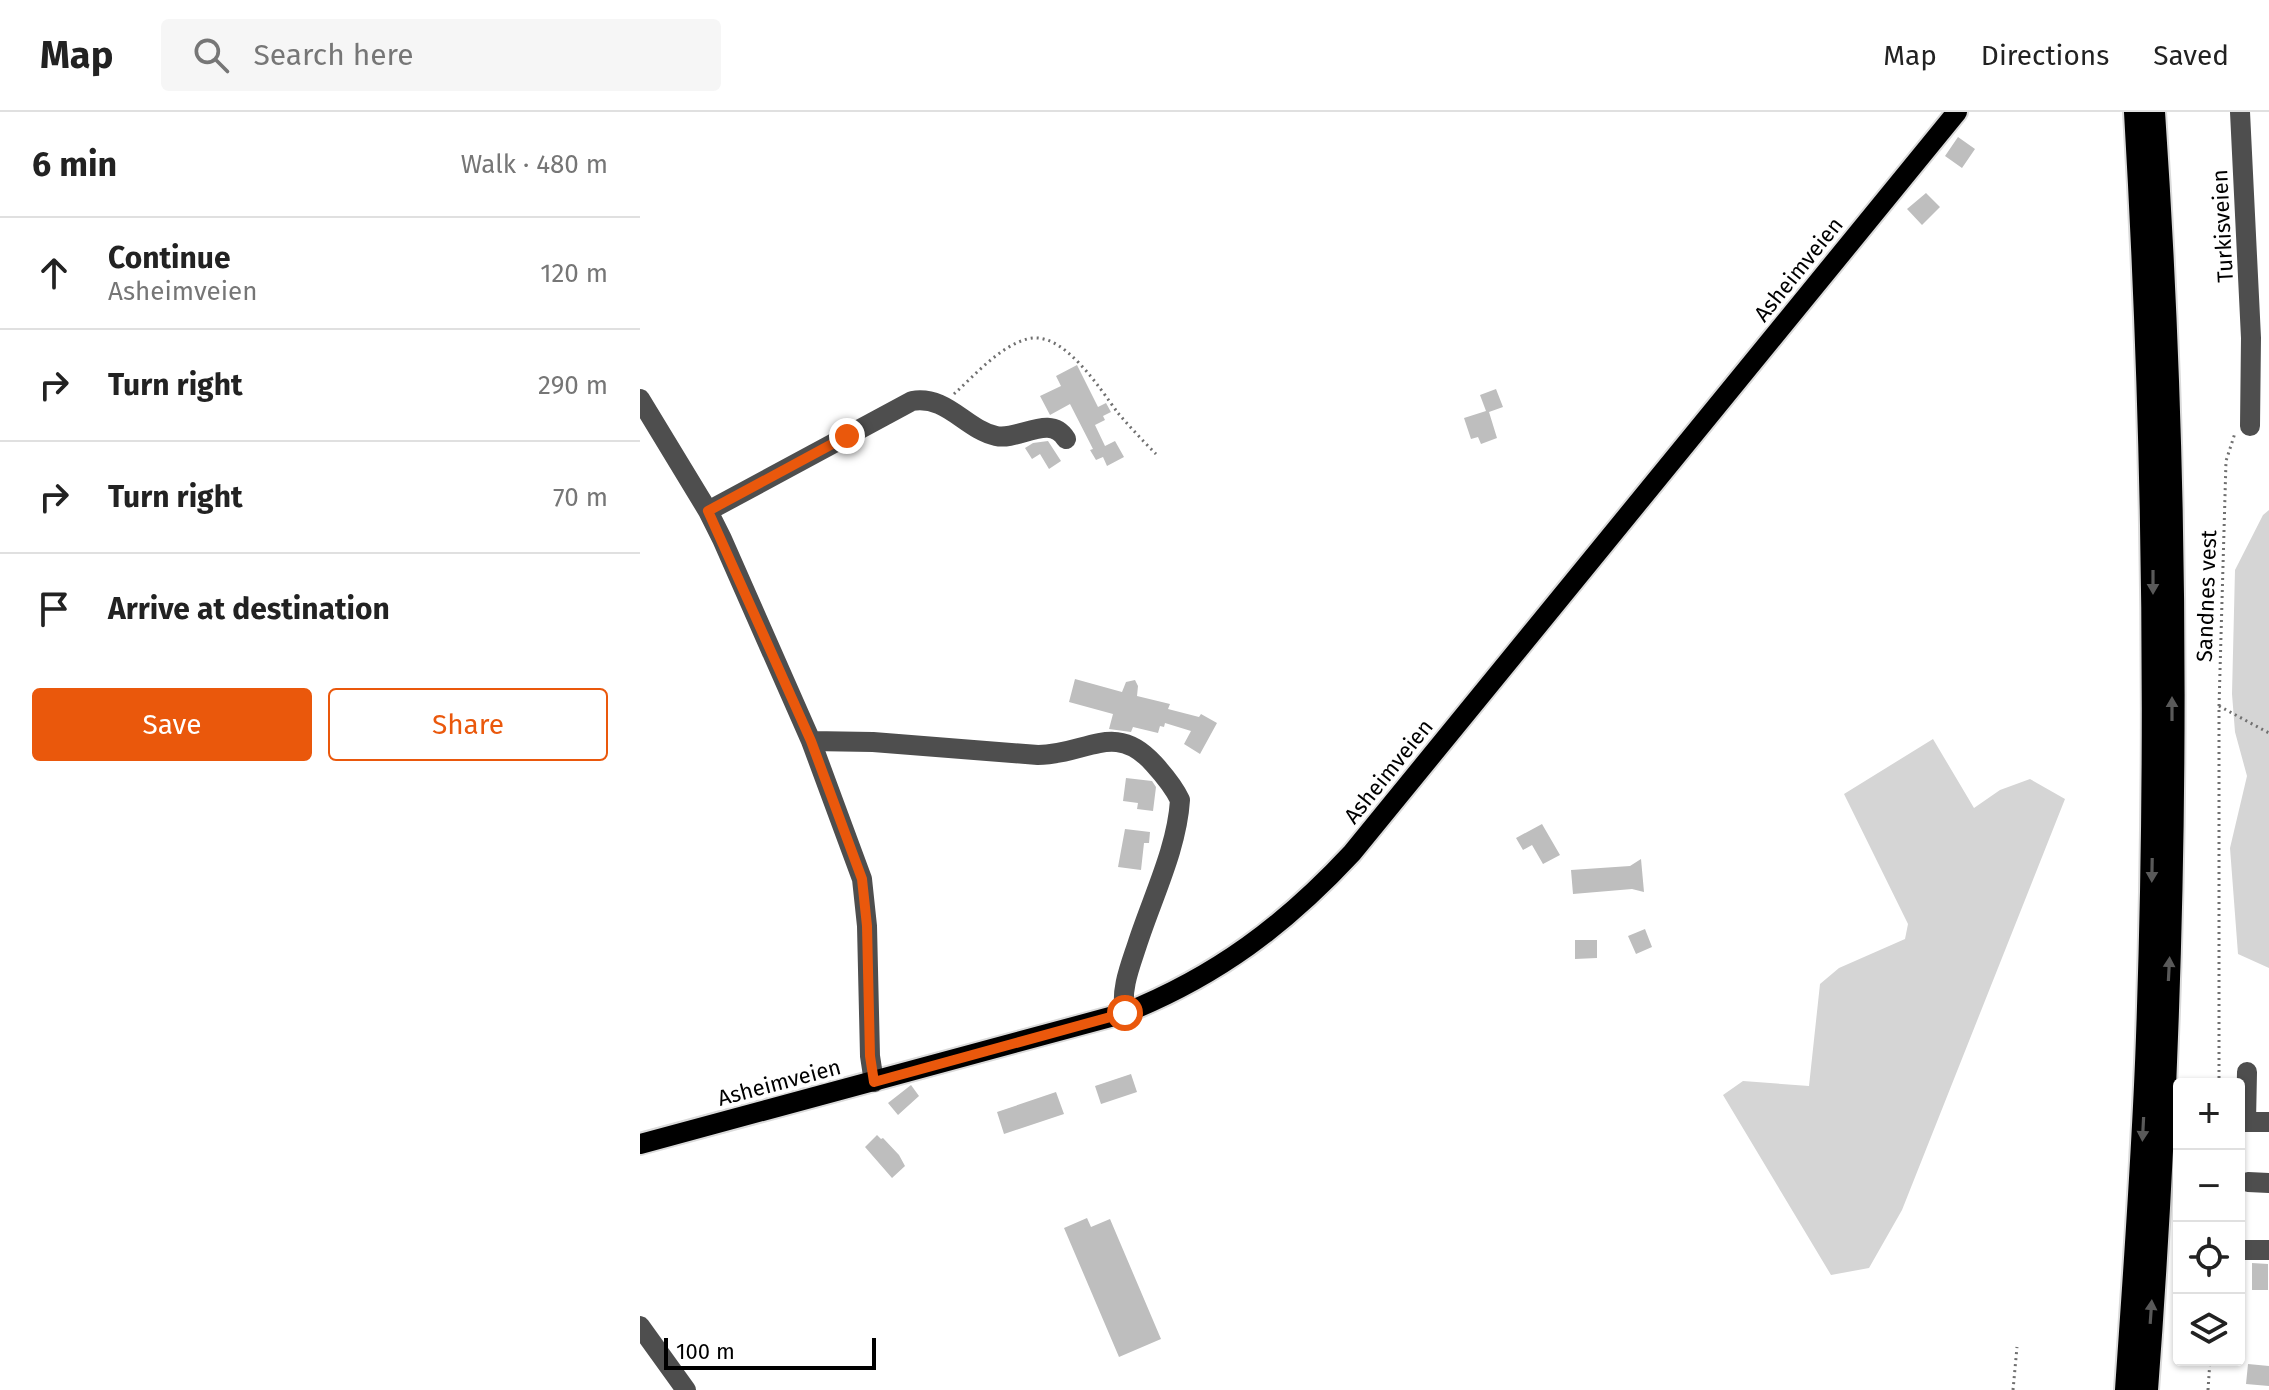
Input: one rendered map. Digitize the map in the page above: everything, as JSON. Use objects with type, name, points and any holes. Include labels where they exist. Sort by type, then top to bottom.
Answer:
[{"type":"highway","points":[[2127,1390],[2148,1039],[2153,826],[2153,466],[2136,112]]},
{"type":"highway","points":[[2146,1390],[2170,939],[2172,686],[2169,446],[2153,112]]},
{"type":"main road","name":"Asheimveien","points":[[640,1144],[1125,1013],[1165,997],[1257,942],[1315,892],[1343,863],[1957,112]]},
{"type":"street","name":"Turkisveien","points":[[2240,112],[2260,337],[2260,401],[2243,429]]},
{"type":"street","points":[[640,399],[708,511],[811,741],[862,879],[867,926],[870,1056],[874,1082]]},
{"type":"street","points":[[708,511],[912,401],[928,399],[992,435],[1004,437],[1053,428],[1066,439]]},
{"type":"street","points":[[811,741],[860,741],[1038,755],[1061,754],[1111,740],[1135,746],[1158,768],[1180,800],[1170,847],[1125,983],[1125,1013]]},
{"type":"street","points":[[2245,1092],[2247,1072]]},
{"type":"street","points":[[2245,1121],[2269,1122]]},
{"type":"street","points":[[2248,1182],[2269,1183]]},
{"type":"street","points":[[2245,1250],[2269,1250]]},
{"type":"street","points":[[640,1326],[686,1390]]},
{"type":"path","points":[[942,405],[1003,351],[1025,339],[1039,337],[1057,345],[1098,383],[1121,416],[1156,454]]},
{"type":"path","name":"Sandnes vest","points":[[2219,1078],[2219,706],[2226,461],[2243,429]]},
{"type":"path","points":[[2219,706],[2269,733]]},
{"type":"path","points":[[2013,1390],[2017,1347]]},
{"type":"path","points":[[2208,1390],[2210,1366]]},
{"type":"shaded area","points":[[2269,510],[2269,968],[2238,954],[2230,848],[2247,776],[2235,732],[2232,694],[2235,570],[2263,515]]},
{"type":"shaded area","points":[[1933,739],[1974,808],[2000,790],[2030,779],[2065,799],[1902,1210],[1869,1268],[1831,1275],[1723,1095],[1743,1081],[1809,1086],[1820,984],[1839,968],[1905,939],[1908,924],[1844,794]]},
{"type":"building","points":[[1958,137],[1975,149],[1962,168],[1945,156]]},
{"type":"building","points":[[1926,193],[1940,207],[1922,225],[1907,209]]},
{"type":"building","points":[[1077,365],[1098,407],[1106,403],[1111,412],[1103,416],[1105,420],[1095,425],[1105,446],[1115,441],[1124,457],[1107,466],[1103,457],[1096,460],[1090,450],[1093,449],[1070,404],[1050,415],[1040,396],[1061,386],[1056,376]]},
{"type":"building","points":[[1496,389],[1503,407],[1489,412],[1497,438],[1481,444],[1478,437],[1471,439],[1464,418],[1486,411],[1480,395]]},
{"type":"building","points":[[1048,441],[1061,461],[1049,469],[1040,454],[1032,459],[1025,448],[1033,443]]},
{"type":"building","points":[[1075,679],[1122,692],[1126,682],[1135,680],[1137,696],[1170,704],[1168,709],[1199,717],[1201,714],[1217,723],[1200,754],[1184,744],[1191,731],[1165,723],[1158,733],[1133,727],[1131,732],[1109,729],[1113,714],[1069,702]]},
{"type":"building","points":[[1126,778],[1152,781],[1156,787],[1153,811],[1137,809],[1138,803],[1123,801]]},
{"type":"building","points":[[1542,824],[1560,855],[1543,864],[1532,845],[1523,850],[1516,838]]},
{"type":"building","points":[[1125,829],[1150,832],[1149,843],[1144,843],[1141,870],[1118,867]]},
{"type":"building","points":[[1641,859],[1644,892],[1632,889],[1573,894],[1571,870],[1630,866]]},
{"type":"building","points":[[1645,929],[1652,947],[1636,954],[1628,936]]},
{"type":"building","points":[[1575,940],[1597,940],[1597,958],[1575,959]]},
{"type":"building","points":[[1131,1074],[1137,1092],[1101,1104],[1095,1086]]},
{"type":"building","points":[[911,1085],[919,1096],[898,1115],[888,1103]]},
{"type":"building","points":[[1056,1092],[1064,1114],[1004,1134],[997,1112]]},
{"type":"building","points":[[877,1135],[899,1155],[905,1166],[892,1178],[865,1147]]},
{"type":"building","points":[[1087,1218],[1091,1227],[1110,1219],[1161,1339],[1119,1357],[1064,1228]]},
{"type":"building","points":[[2252,1263],[2268,1264],[2268,1290],[2252,1290]]},
{"type":"building","points":[[2248,1364],[2269,1366],[2269,1386],[2246,1384]]},
{"type":"route","points":[[847,436],[708,511],[811,741],[857,860],[867,926],[870,1056],[874,1082],[1125,1013]]}]
